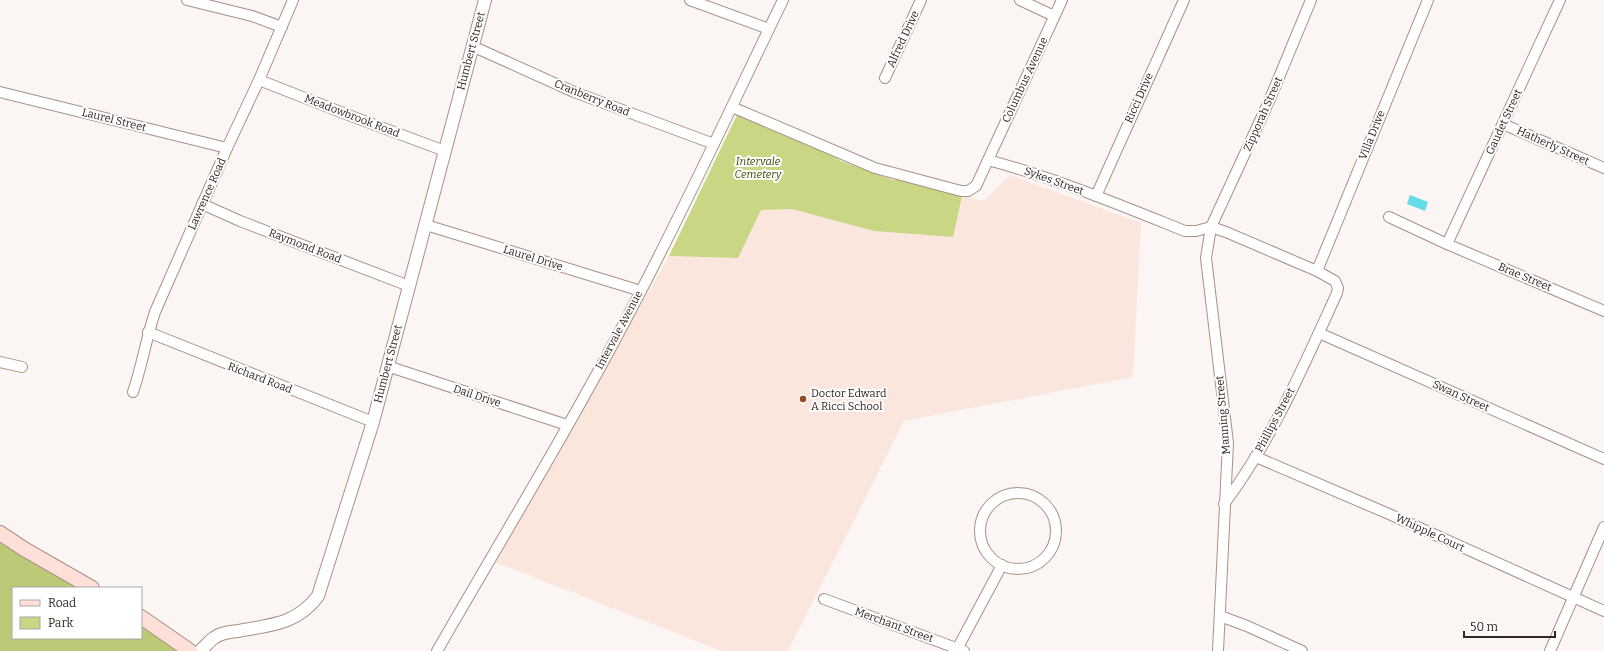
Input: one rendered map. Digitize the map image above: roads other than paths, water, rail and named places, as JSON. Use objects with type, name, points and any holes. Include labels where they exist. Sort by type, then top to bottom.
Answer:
[{"type":"main road","points":[[0,533],[90,587]]},
{"type":"main road","points":[[142,618],[190,651]]},
{"type":"street","points":[[187,0],[252,16],[282,27]]},
{"type":"street","name":"Lawrence Road","points":[[133,392],[139,373],[148,332],[155,312],[227,148],[259,80],[292,0]]},
{"type":"street","name":"Humbert Street","points":[[200,651],[214,637],[225,633],[285,622],[305,611],[316,600],[373,422],[485,0]]},
{"type":"street","points":[[690,0],[715,4],[769,29]]},
{"type":"street","name":"Intervale Avenue","points":[[437,651],[567,425],[641,291],[783,0]]},
{"type":"street","name":"Alfred Drive","points":[[885,78],[922,0]]},
{"type":"street","points":[[1020,0],[1054,16]]},
{"type":"street","name":"Columbus Avenue","points":[[988,160],[1062,0]]},
{"type":"street","name":"Ricci Drive","points":[[1096,196],[1184,0]]},
{"type":"street","name":"Zipporah Street","points":[[1211,227],[1270,99],[1311,0]]},
{"type":"street","name":"Villa Drive","points":[[1317,271],[1428,0]]},
{"type":"street","name":"Gaudet Street","points":[[1447,244],[1560,0]]},
{"type":"street","name":"Cranberry Road","points":[[472,46],[574,92],[714,144]]},
{"type":"street","name":"Meadowbrook Road","points":[[259,80],[445,151]]},
{"type":"street","name":"Laurel Street","points":[[0,92],[227,148]]},
{"type":"street","points":[[732,107],[875,168],[961,191],[968,191],[976,186],[988,160]]},
{"type":"street","name":"Hatherly Street","points":[[1503,124],[1604,168]]},
{"type":"street","name":"Sykes Street","points":[[988,160],[1014,167],[1096,196],[1185,231],[1196,231],[1211,227]]},
{"type":"street","name":"Raymond Road","points":[[202,204],[240,221],[409,286]]},
{"type":"street","name":"Brae Street","points":[[1389,217],[1447,244],[1604,311]]},
{"type":"street","name":"Laurel Drive","points":[[426,225],[641,291]]},
{"type":"street","points":[[1211,227],[1317,271],[1335,281],[1338,288],[1319,333]]},
{"type":"street","name":"Manning Street","points":[[1211,227],[1206,258],[1228,443],[1218,651]]},
{"type":"street","name":"Richard Road","points":[[148,332],[373,422]]},
{"type":"street","name":"Phillips Street","points":[[1224,504],[1242,480],[1270,433],[1319,333]]},
{"type":"street","name":"Swan Street","points":[[1319,333],[1604,459]]},
{"type":"street","points":[[0,362],[22,367]]},
{"type":"street","name":"Dail Drive","points":[[388,366],[567,425]]},
{"type":"street","name":"Whipple Court","points":[[1256,457],[1389,514],[1604,611]]},
{"type":"street","points":[[1016,493],[1026,494],[1044,502],[1054,519],[1056,528],[1052,548],[1047,556],[1031,567],[1021,569],[1002,565],[987,552],[983,543],[981,528],[985,514],[990,506],[998,499],[1006,495],[1016,493]]},
{"type":"street","points":[[1550,651],[1604,527]]},
{"type":"street","points":[[959,650],[1002,565]]},
{"type":"street","name":"Merchant Street","points":[[824,599],[959,650]]},
{"type":"street","points":[[1220,616],[1247,626],[1302,651]]},
{"type":"water","points":[[1410,195],[1428,202],[1425,211],[1407,204]]},
{"type":"place","name":"Doctor Edward A Ricci School","points":[[803,399]]},
{"type":"park label","name":"Intervale Cemetery","points":[[758,167]]}]
